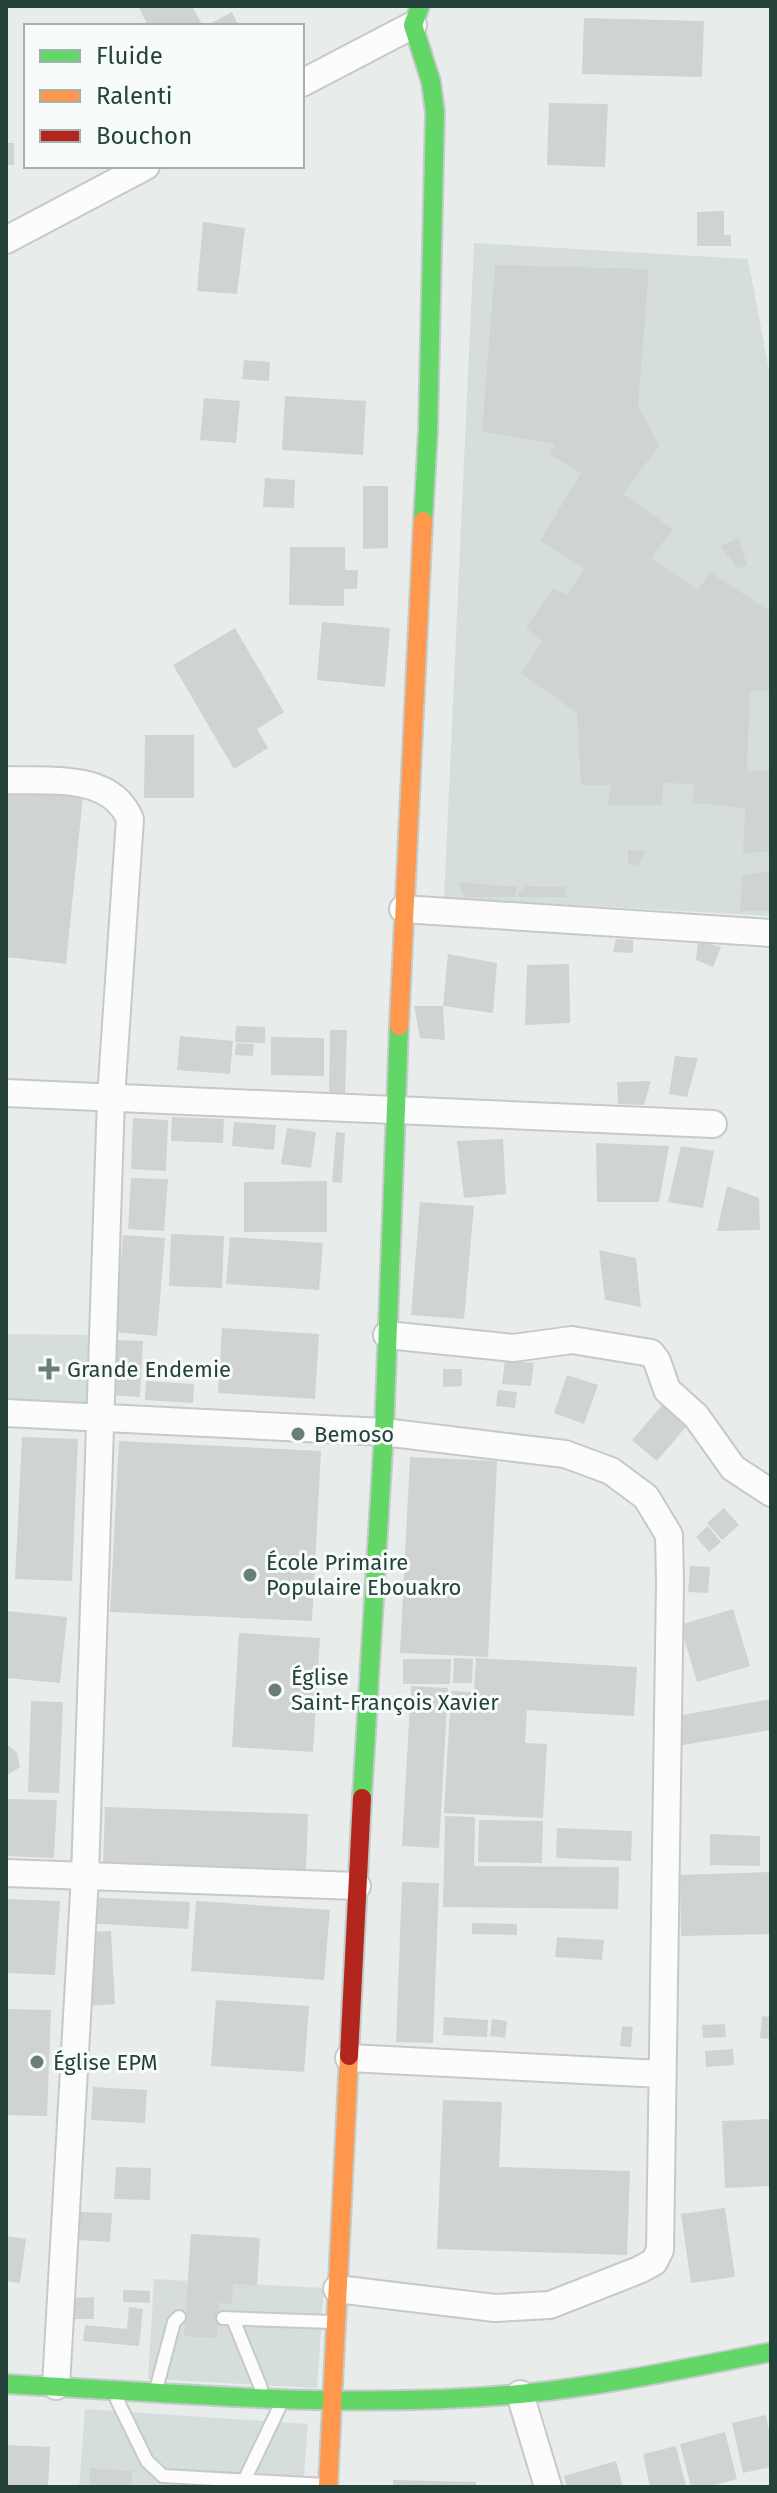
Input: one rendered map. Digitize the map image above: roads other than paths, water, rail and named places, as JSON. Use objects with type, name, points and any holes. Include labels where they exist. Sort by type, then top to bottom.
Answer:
[{"type":"main road","points":[[328,2486],[357,1886],[384,1432],[403,909],[428,431],[435,112],[416,15]]},
{"type":"main road","points":[[6,2384],[332,2402],[520,2394],[651,2375],[771,2352]]},
{"type":"street","points":[[304,82],[416,15]]},
{"type":"street","points":[[6,240],[142,168]]},
{"type":"street","points":[[6,780],[84,783],[97,787],[118,800],[130,819],[111,1098],[85,1876],[56,2386]]},
{"type":"street","points":[[403,909],[771,933]]},
{"type":"street","points":[[6,1093],[713,1124]]},
{"type":"street","points":[[387,1335],[513,1348],[572,1340],[651,1353],[667,1390],[696,1416],[733,1468],[771,1493]]},
{"type":"street","points":[[6,1413],[384,1432],[565,1454],[611,1471],[646,1497],[669,1535],[660,2250],[654,2262],[550,2305],[495,2308],[337,2289]]},
{"type":"street","points":[[6,1873],[357,1886]]},
{"type":"street","points":[[349,2058],[661,2074]]},
{"type":"street","points":[[520,2394],[548,2487]]},
{"type":"lane","points":[[155,2392],[174,2322],[179,2317]]},
{"type":"lane","points":[[244,2481],[274,2399],[228,2319],[336,2323]]},
{"type":"lane","points":[[112,2390],[147,2461],[163,2476],[328,2486]]},
{"type":"place","name":"Grande Endemie","points":[[49,1369]]},
{"type":"place","name":"Bemoso","points":[[298,1434]]},
{"type":"place","name":"École Primaire Populaire Ebouakro","points":[[250,1575]]},
{"type":"place","name":"Église Saint-François Xavier","points":[[275,1690]]},
{"type":"place","name":"Église EPM","points":[[37,2062]]}]
